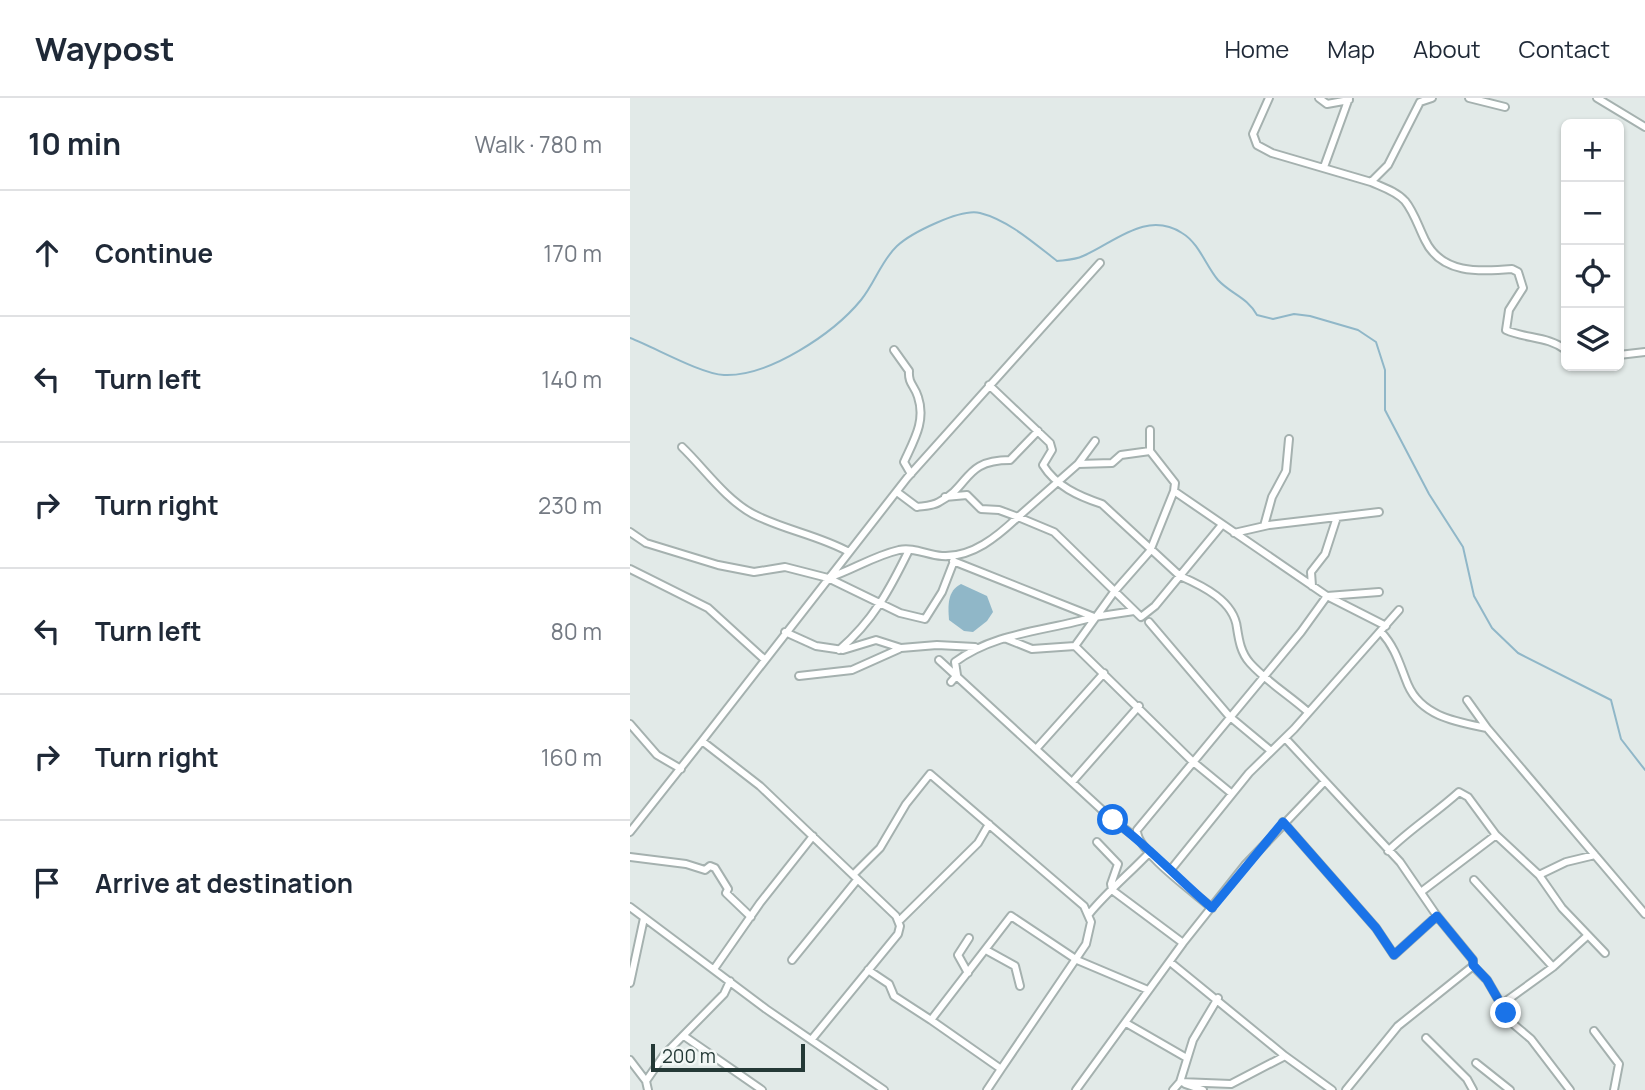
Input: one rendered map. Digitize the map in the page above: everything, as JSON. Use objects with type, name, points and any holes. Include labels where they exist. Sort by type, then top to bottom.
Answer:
[{"type":"street","points":[[1269,98],[1253,134],[1255,143],[1272,153],[1371,182],[1397,194],[1406,203],[1433,255],[1444,262],[1466,270],[1512,269],[1518,272],[1523,288],[1509,310],[1506,330],[1548,340],[1561,347]]},
{"type":"street","points":[[1319,98],[1328,104],[1349,99]]},
{"type":"street","points":[[1371,182],[1388,165],[1421,100],[1432,98]]},
{"type":"street","points":[[1469,98],[1505,107]]},
{"type":"street","points":[[1597,98],[1645,127]]},
{"type":"street","points":[[1324,167],[1349,99]]},
{"type":"street","points":[[630,832],[911,474],[1100,263]]},
{"type":"street","points":[[894,351],[909,371],[909,382],[919,398],[922,421],[904,462],[911,474]]},
{"type":"street","points":[[1624,354],[1645,352]]},
{"type":"street","points":[[989,386],[1038,431],[1052,450],[1043,465],[1057,483],[1102,504],[1180,576],[1196,583],[1229,606],[1237,625],[1238,641],[1248,662],[1308,712]]},
{"type":"street","points":[[1075,646],[1094,617],[1150,551],[1174,491],[1175,482],[1150,451],[1150,430]]},
{"type":"street","points":[[897,492],[917,507],[939,503],[975,467],[996,460],[1010,460],[1038,431]]},
{"type":"street","points":[[1264,526],[1272,497],[1286,471],[1289,439]]},
{"type":"street","points":[[943,556],[971,551],[1000,534],[1078,464],[1091,450],[1095,441]]},
{"type":"street","points":[[682,447],[751,513],[776,524],[823,538],[849,552]]},
{"type":"street","points":[[1078,464],[1112,463],[1121,455],[1150,451]]},
{"type":"street","points":[[1174,491],[1327,596],[1384,629],[1409,688],[1440,718],[1487,728]]},
{"type":"street","points":[[945,497],[967,495],[981,509],[999,510],[1054,532],[1141,617],[1222,526]]},
{"type":"street","points":[[1234,533],[1264,526],[1378,512]]},
{"type":"street","points":[[1312,586],[1311,572],[1325,554],[1336,517]]},
{"type":"street","points":[[630,532],[646,543],[718,565],[754,572],[785,567],[828,578],[900,613],[925,619],[942,592],[954,561]]},
{"type":"street","points":[[828,578],[849,572],[872,557],[909,550],[943,556],[1094,617]]},
{"type":"street","points":[[839,650],[865,626],[882,603],[909,550]]},
{"type":"street","points":[[630,569],[708,608],[764,659]]},
{"type":"street","points":[[1138,839],[1140,825],[1327,596],[1379,592]]},
{"type":"street","points":[[1169,872],[1231,793],[1399,610]]},
{"type":"street","points":[[799,676],[852,670],[881,654],[901,648],[937,645],[975,647],[1040,627],[1134,611]]},
{"type":"street","points":[[1149,622],[1228,716],[1271,751]]},
{"type":"street","points":[[785,632],[816,646],[839,650],[876,640],[901,648]]},
{"type":"street","points":[[1007,639],[1032,649],[1075,646],[1192,761],[1231,793]]},
{"type":"street","points":[[951,682],[957,675],[955,662],[975,647]]},
{"type":"street","points":[[939,660],[1113,820],[1138,839],[1169,872],[1212,908]]},
{"type":"street","points":[[1036,749],[1104,673]]},
{"type":"street","points":[[1467,700],[1487,728],[1645,914]]},
{"type":"street","points":[[1073,781],[1139,706]]},
{"type":"street","points":[[630,724],[657,755],[681,769]]},
{"type":"street","points":[[1284,738],[1421,891],[1437,916],[1473,960],[1473,965],[1487,980],[1512,1023],[1531,1039],[1566,1089]]},
{"type":"street","points":[[702,741],[760,786],[899,921]]},
{"type":"street","points":[[792,960],[880,848],[906,804],[930,774],[1024,852],[1089,914]]},
{"type":"street","points":[[1076,1090],[1182,943],[1283,822],[1324,782]]},
{"type":"street","points":[[1388,851],[1406,833],[1427,820],[1459,792],[1468,797],[1496,835],[1539,875],[1562,908],[1605,953]]},
{"type":"street","points":[[1283,822],[1376,928],[1394,955],[1437,916]]},
{"type":"street","points":[[812,1039],[898,934],[899,921],[978,843],[989,824]]},
{"type":"street","points":[[1421,891],[1496,835]]},
{"type":"street","points":[[714,969],[813,836]]},
{"type":"street","points":[[1097,842],[1118,864],[1111,888]]},
{"type":"street","points":[[987,1090],[1077,960],[1090,933],[1089,914],[1111,888],[1123,880],[1150,852]]},
{"type":"street","points":[[1539,875],[1566,862],[1595,855]]},
{"type":"street","points":[[630,857],[686,864],[705,870],[710,866],[715,868],[729,889],[727,894],[751,918]]},
{"type":"street","points":[[1474,880],[1553,967]]},
{"type":"street","points":[[1111,888],[1133,908],[1182,943]]},
{"type":"street","points":[[630,907],[880,1089]]},
{"type":"street","points":[[931,1020],[1011,916],[1077,960],[1148,990]]},
{"type":"street","points":[[630,983],[644,918]]},
{"type":"street","points":[[1502,1004],[1553,967],[1587,936]]},
{"type":"street","points":[[968,973],[958,955],[969,938]]},
{"type":"street","points":[[986,950],[1015,965],[1020,986]]},
{"type":"street","points":[[1170,962],[1218,998],[1285,1056],[1332,1090]]},
{"type":"street","points":[[1346,1090],[1398,1026],[1473,965]]},
{"type":"street","points":[[868,970],[889,984],[894,996],[1001,1069]]},
{"type":"street","points":[[646,1081],[664,1055],[724,994],[730,982]]},
{"type":"street","points":[[1172,1090],[1180,1082],[1185,1058],[1218,998]]},
{"type":"street","points":[[1126,1023],[1185,1058]]},
{"type":"street","points":[[1594,1031],[1619,1064],[1614,1090]]},
{"type":"street","points":[[684,1036],[762,1090]]},
{"type":"street","points":[[1426,1038],[1467,1079],[1473,1090]]},
{"type":"street","points":[[1180,1082],[1231,1084],[1285,1056]]},
{"type":"street","points":[[630,1060],[646,1081],[648,1090]]},
{"type":"street","points":[[1476,1063],[1510,1090]]},
{"type":"street","points":[[1180,1082],[1203,1090]]},
{"type":"water","points":[[961,584],[987,596],[993,612],[987,621],[973,632],[964,631],[949,620],[951,595]]},
{"type":"waterway","points":[[630,338],[703,370],[724,375],[742,374],[780,361],[818,339],[861,300],[897,246],[924,229],[949,218],[972,212],[990,216],[1020,233],[1057,261],[1080,257],[1143,227],[1169,227],[1188,237],[1218,280],[1249,304],[1257,315],[1273,319],[1294,314],[1310,316],[1358,330],[1376,342],[1385,370],[1385,410],[1429,494],[1463,547],[1474,596],[1492,628],[1518,653],[1611,700],[1621,739],[1645,770]]},
{"type":"route","points":[[1113,820],[1138,839],[1169,872],[1212,908],[1283,822],[1376,928],[1394,955],[1437,916],[1473,960],[1473,965],[1487,980],[1506,1013]]}]
